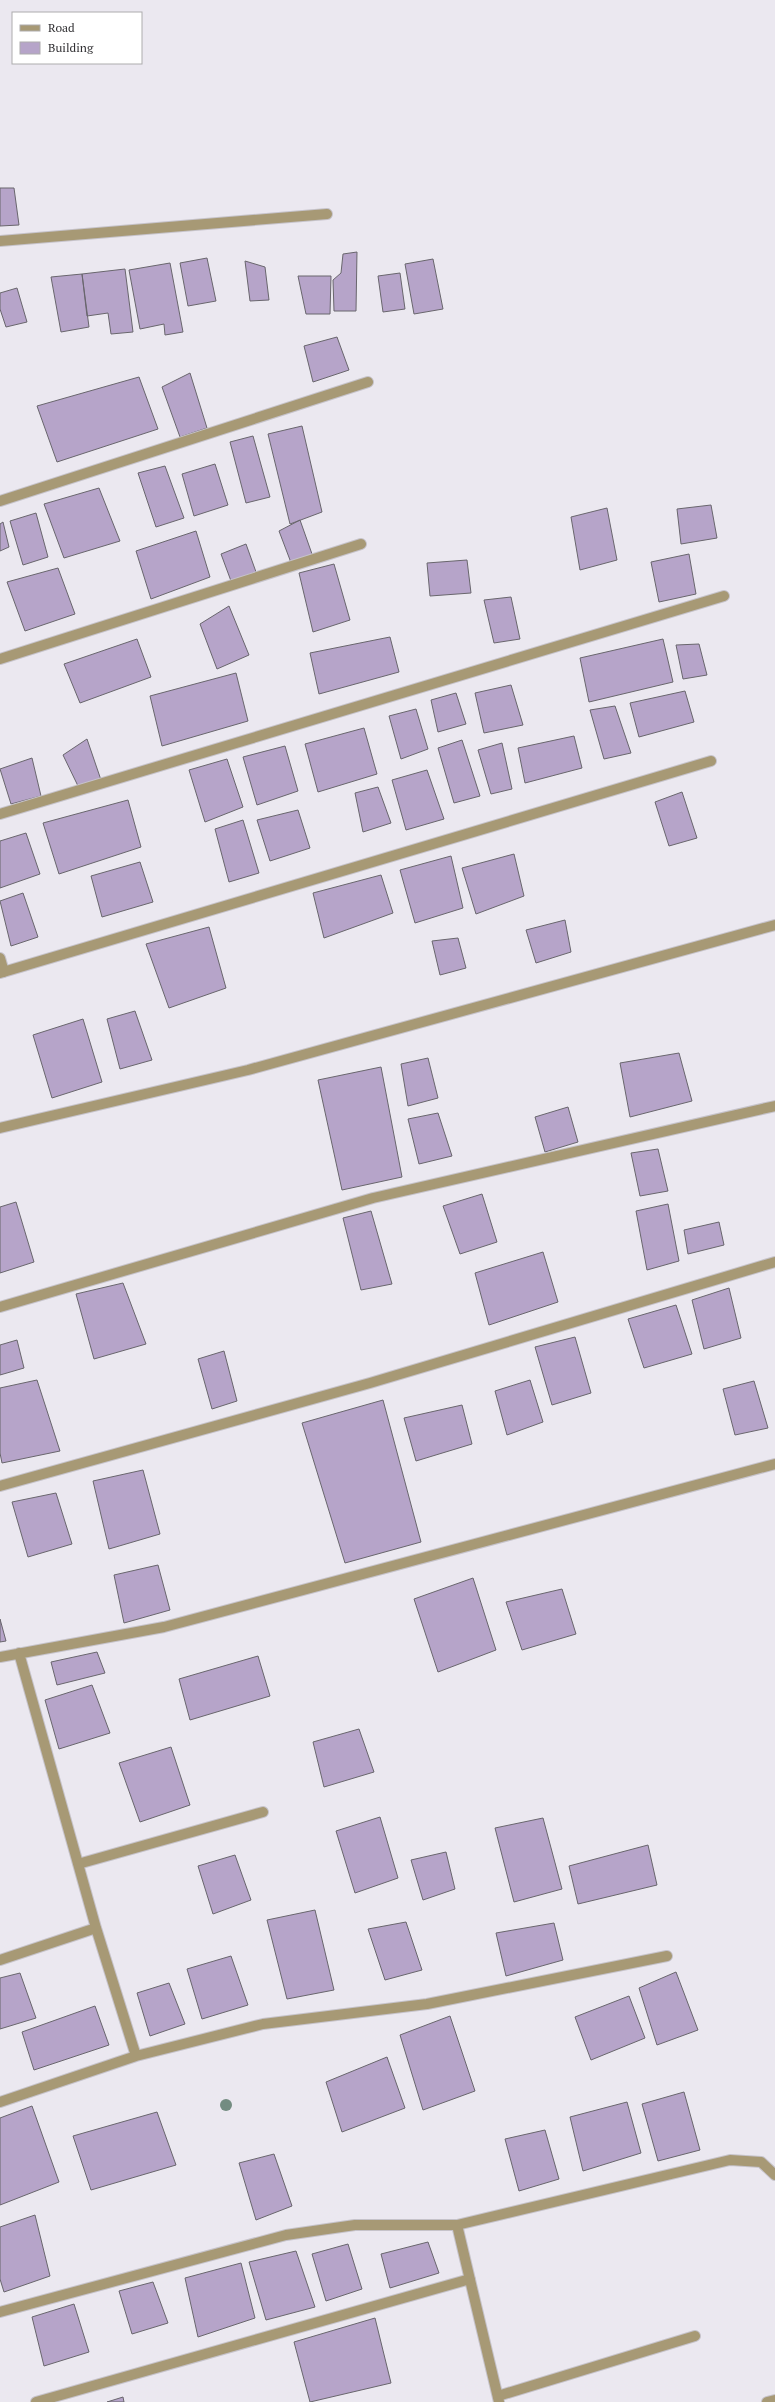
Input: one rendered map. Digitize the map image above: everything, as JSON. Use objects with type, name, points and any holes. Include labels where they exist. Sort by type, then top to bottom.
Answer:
[{"type":"street","points":[[0,241],[327,214]]},
{"type":"street","points":[[0,501],[368,382]]},
{"type":"street","points":[[0,659],[361,544]]},
{"type":"street","points":[[0,814],[724,596]]},
{"type":"street","points":[[0,958],[2,972],[711,761]]},
{"type":"street","points":[[0,1128],[248,1070],[775,924]]},
{"type":"street","points":[[0,1307],[373,1198],[775,1106]]},
{"type":"street","points":[[0,1486],[370,1383],[775,1262]]},
{"type":"street","points":[[0,1657],[164,1627],[775,1464]]},
{"type":"street","points":[[19,1653],[96,1928],[136,2056]]},
{"type":"street","points":[[78,1864],[263,1812]]},
{"type":"street","points":[[0,1960],[96,1928]]},
{"type":"street","points":[[0,2102],[136,2056],[263,2024],[427,2004],[667,1956]]},
{"type":"street","points":[[0,2312],[286,2235],[355,2225],[456,2225],[730,2160],[761,2162],[775,2175]]},
{"type":"street","points":[[456,2225],[498,2399],[695,2336]]},
{"type":"street","points":[[36,2402],[470,2279]]},
{"type":"street","points":[[767,2402],[775,2400]]},
{"type":"building","points":[[0,188],[14,188],[19,225],[0,226]]},
{"type":"building","points":[[357,252],[356,311],[334,311],[333,280],[341,273],[343,254]]},
{"type":"building","points":[[207,258],[216,301],[188,306],[180,263]]},
{"type":"building","points":[[433,259],[443,309],[414,314],[405,264]]},
{"type":"building","points":[[245,261],[265,267],[269,300],[250,301]]},
{"type":"building","points":[[170,263],[183,332],[165,335],[164,324],[140,329],[129,270]]},
{"type":"building","points":[[125,269],[133,332],[111,334],[108,313],[87,316],[82,274]]},
{"type":"building","points":[[400,273],[405,309],[383,312],[378,276]]},
{"type":"building","points":[[82,274],[89,327],[61,332],[51,277]]},
{"type":"building","points":[[298,276],[331,276],[330,314],[306,314]]},
{"type":"building","points":[[17,288],[27,322],[6,327],[0,309],[0,293]]},
{"type":"building","points":[[337,337],[349,370],[313,382],[304,346]]},
{"type":"building","points":[[190,373],[207,428],[180,437],[162,387]]},
{"type":"building","points":[[139,377],[158,429],[57,462],[37,406]]},
{"type":"building","points":[[302,426],[322,512],[290,524],[268,434]]},
{"type":"building","points":[[253,436],[270,497],[246,503],[230,442]]},
{"type":"building","points":[[215,464],[228,505],[194,516],[182,474]]},
{"type":"building","points":[[165,466],[184,518],[156,527],[138,473]]},
{"type":"building","points":[[99,488],[120,541],[64,558],[44,504]]},
{"type":"building","points":[[711,505],[717,538],[681,544],[677,509]]},
{"type":"building","points":[[607,508],[617,560],[580,570],[571,517]]},
{"type":"building","points":[[36,513],[48,557],[23,565],[10,521]]},
{"type":"building","points":[[300,520],[312,554],[290,567],[290,560],[279,531]]},
{"type":"building","points":[[3,522],[9,547],[0,551],[0,524]]},
{"type":"building","points":[[196,531],[210,577],[151,599],[136,551]]},
{"type":"building","points":[[246,544],[256,572],[231,581],[221,554]]},
{"type":"building","points":[[689,554],[696,594],[659,602],[651,562]]},
{"type":"building","points":[[467,560],[471,593],[430,596],[427,563]]},
{"type":"building","points":[[334,564],[350,620],[313,632],[299,573]]},
{"type":"building","points":[[58,568],[75,614],[25,631],[7,582]]},
{"type":"building","points":[[511,597],[520,639],[494,643],[484,600]]},
{"type":"building","points":[[229,606],[249,655],[217,669],[200,624]]},
{"type":"building","points":[[390,637],[399,672],[319,694],[310,653]]},
{"type":"building","points":[[137,639],[151,677],[80,703],[64,664]]},
{"type":"building","points":[[663,639],[673,682],[589,702],[580,658]]},
{"type":"building","points":[[699,644],[707,675],[683,679],[676,645]]},
{"type":"building","points":[[236,673],[248,721],[162,746],[150,696]]},
{"type":"building","points":[[511,685],[523,725],[484,733],[475,693]]},
{"type":"building","points":[[685,691],[694,722],[639,737],[630,703]]},
{"type":"building","points":[[456,693],[466,724],[438,732],[431,700]]},
{"type":"building","points":[[615,706],[631,753],[604,759],[590,710]]},
{"type":"building","points":[[416,709],[428,749],[401,759],[389,716]]},
{"type":"building","points":[[364,728],[377,774],[318,792],[305,744]]},
{"type":"building","points":[[574,736],[582,768],[525,783],[518,748]]},
{"type":"building","points":[[87,739],[101,780],[78,786],[63,755]]},
{"type":"building","points":[[462,740],[480,796],[454,803],[438,748]]},
{"type":"building","points":[[502,743],[512,789],[491,794],[478,750]]},
{"type":"building","points":[[285,746],[298,791],[257,805],[243,757]]},
{"type":"building","points":[[32,758],[41,796],[11,804],[0,769]]},
{"type":"building","points":[[227,759],[243,807],[205,822],[189,770]]},
{"type":"building","points":[[427,770],[444,819],[406,830],[392,780]]},
{"type":"building","points":[[378,787],[391,823],[363,832],[355,793]]},
{"type":"building","points":[[682,792],[697,838],[669,846],[655,802]]},
{"type":"building","points":[[128,800],[141,847],[59,874],[43,823]]},
{"type":"building","points":[[298,810],[310,848],[270,861],[257,820]]},
{"type":"building","points":[[243,820],[259,873],[229,882],[215,829]]},
{"type":"building","points":[[26,833],[40,874],[0,888],[0,841]]},
{"type":"building","points":[[514,854],[524,896],[476,914],[462,868]]},
{"type":"building","points":[[451,856],[463,908],[415,923],[400,870]]},
{"type":"building","points":[[140,862],[153,902],[102,917],[91,876]]},
{"type":"building","points":[[381,875],[393,913],[324,938],[313,893]]},
{"type":"building","points":[[23,893],[38,937],[11,946],[0,901]]},
{"type":"building","points":[[565,920],[571,952],[536,963],[526,930]]},
{"type":"building","points":[[209,927],[226,988],[169,1008],[146,944]]},
{"type":"building","points":[[458,938],[466,968],[440,975],[432,941]]},
{"type":"building","points":[[135,1011],[152,1060],[120,1069],[107,1019]]},
{"type":"building","points":[[83,1019],[102,1082],[52,1098],[33,1035]]},
{"type":"building","points":[[679,1053],[692,1101],[630,1117],[620,1063]]},
{"type":"building","points":[[428,1058],[438,1098],[408,1106],[401,1064]]},
{"type":"building","points":[[381,1067],[402,1177],[342,1190],[318,1080]]},
{"type":"building","points":[[568,1107],[578,1142],[545,1152],[535,1117]]},
{"type":"building","points":[[438,1113],[452,1156],[419,1164],[408,1119]]},
{"type":"building","points":[[658,1149],[668,1191],[640,1196],[631,1153]]},
{"type":"building","points":[[482,1194],[497,1242],[460,1254],[443,1206]]},
{"type":"building","points":[[16,1202],[34,1262],[0,1273],[0,1207]]},
{"type":"building","points":[[668,1204],[679,1261],[647,1270],[636,1211]]},
{"type":"building","points":[[371,1211],[392,1284],[361,1290],[343,1218]]},
{"type":"building","points":[[719,1222],[724,1245],[688,1254],[684,1230]]},
{"type":"building","points":[[543,1252],[558,1302],[489,1325],[475,1273]]},
{"type":"building","points":[[123,1283],[146,1344],[94,1359],[76,1294]]},
{"type":"building","points":[[729,1288],[741,1338],[704,1349],[692,1300]]},
{"type":"building","points":[[676,1305],[692,1354],[644,1368],[628,1319]]},
{"type":"building","points":[[575,1337],[591,1393],[552,1405],[535,1347]]},
{"type":"building","points":[[17,1340],[24,1368],[0,1375],[0,1345]]},
{"type":"building","points":[[224,1351],[237,1401],[212,1409],[198,1359]]},
{"type":"building","points":[[37,1380],[60,1451],[2,1463],[0,1453],[0,1388]]},
{"type":"building","points":[[530,1380],[543,1422],[507,1435],[495,1391]]},
{"type":"building","points":[[754,1381],[768,1428],[735,1435],[723,1389]]},
{"type":"building","points":[[383,1400],[421,1542],[345,1563],[302,1423]]},
{"type":"building","points":[[462,1405],[472,1444],[416,1461],[404,1418]]},
{"type":"building","points":[[143,1470],[160,1534],[109,1549],[93,1481]]},
{"type":"building","points":[[56,1493],[72,1544],[28,1557],[12,1502]]},
{"type":"building","points":[[158,1565],[170,1610],[124,1623],[114,1575]]},
{"type":"building","points":[[473,1578],[496,1650],[438,1672],[414,1599]]},
{"type":"building","points":[[562,1589],[576,1634],[522,1650],[506,1602]]},
{"type":"building","points":[[0,1619],[6,1641],[0,1642]]},
{"type":"building","points":[[97,1652],[105,1673],[57,1685],[51,1662]]},
{"type":"building","points":[[258,1656],[270,1696],[190,1720],[179,1679]]},
{"type":"building","points":[[92,1685],[110,1733],[59,1749],[45,1700]]},
{"type":"building","points":[[359,1729],[374,1772],[324,1787],[313,1742]]},
{"type":"building","points":[[171,1747],[190,1805],[140,1822],[119,1763]]},
{"type":"building","points":[[380,1817],[398,1878],[355,1893],[336,1831]]},
{"type":"building","points":[[543,1818],[562,1889],[514,1902],[495,1828]]},
{"type":"building","points":[[648,1845],[657,1885],[578,1904],[569,1866]]},
{"type":"building","points":[[446,1852],[455,1889],[423,1900],[411,1860]]},
{"type":"building","points":[[235,1855],[251,1900],[213,1914],[198,1866]]},
{"type":"building","points":[[315,1910],[334,1990],[287,1999],[267,1920]]},
{"type":"building","points":[[406,1922],[422,1970],[385,1980],[368,1929]]},
{"type":"building","points":[[554,1923],[563,1960],[506,1976],[496,1933]]},
{"type":"building","points":[[231,1956],[248,2005],[202,2019],[187,1969]]},
{"type":"building","points":[[676,1972],[698,2030],[657,2045],[639,1988]]},
{"type":"building","points":[[20,1973],[36,2018],[0,2029],[0,1978]]},
{"type":"building","points":[[169,1983],[185,2024],[150,2036],[137,1993]]},
{"type":"building","points":[[629,1996],[645,2038],[591,2060],[575,2017]]},
{"type":"building","points":[[95,2006],[109,2045],[34,2070],[22,2032]]},
{"type":"building","points":[[450,2016],[475,2091],[423,2110],[400,2035]]},
{"type":"building","points":[[387,2057],[405,2108],[342,2132],[326,2082]]},
{"type":"building","points":[[684,2092],[700,2150],[658,2161],[642,2104]]},
{"type":"building","points":[[627,2102],[641,2153],[583,2171],[570,2117]]},
{"type":"building","points":[[32,2106],[59,2182],[0,2205],[0,2118]]},
{"type":"building","points":[[157,2112],[176,2165],[91,2190],[73,2136]]},
{"type":"building","points":[[545,2130],[559,2179],[519,2191],[505,2139]]},
{"type":"building","points":[[274,2154],[292,2206],[256,2220],[239,2163]]},
{"type":"building","points":[[35,2215],[50,2276],[4,2292],[0,2279],[0,2227]]},
{"type":"building","points":[[428,2242],[439,2273],[390,2288],[381,2254]]},
{"type":"building","points":[[348,2244],[362,2289],[326,2301],[312,2254]]},
{"type":"building","points":[[296,2251],[315,2307],[266,2320],[249,2262]]},
{"type":"building","points":[[241,2263],[255,2318],[198,2337],[185,2278]]},
{"type":"building","points":[[153,2282],[168,2323],[132,2334],[119,2291]]},
{"type":"building","points":[[74,2304],[89,2352],[44,2366],[32,2317]]},
{"type":"building","points":[[375,2318],[391,2383],[310,2402],[294,2342]]},
{"type":"building","points":[[123,2397],[124,2402],[107,2402]]}]
